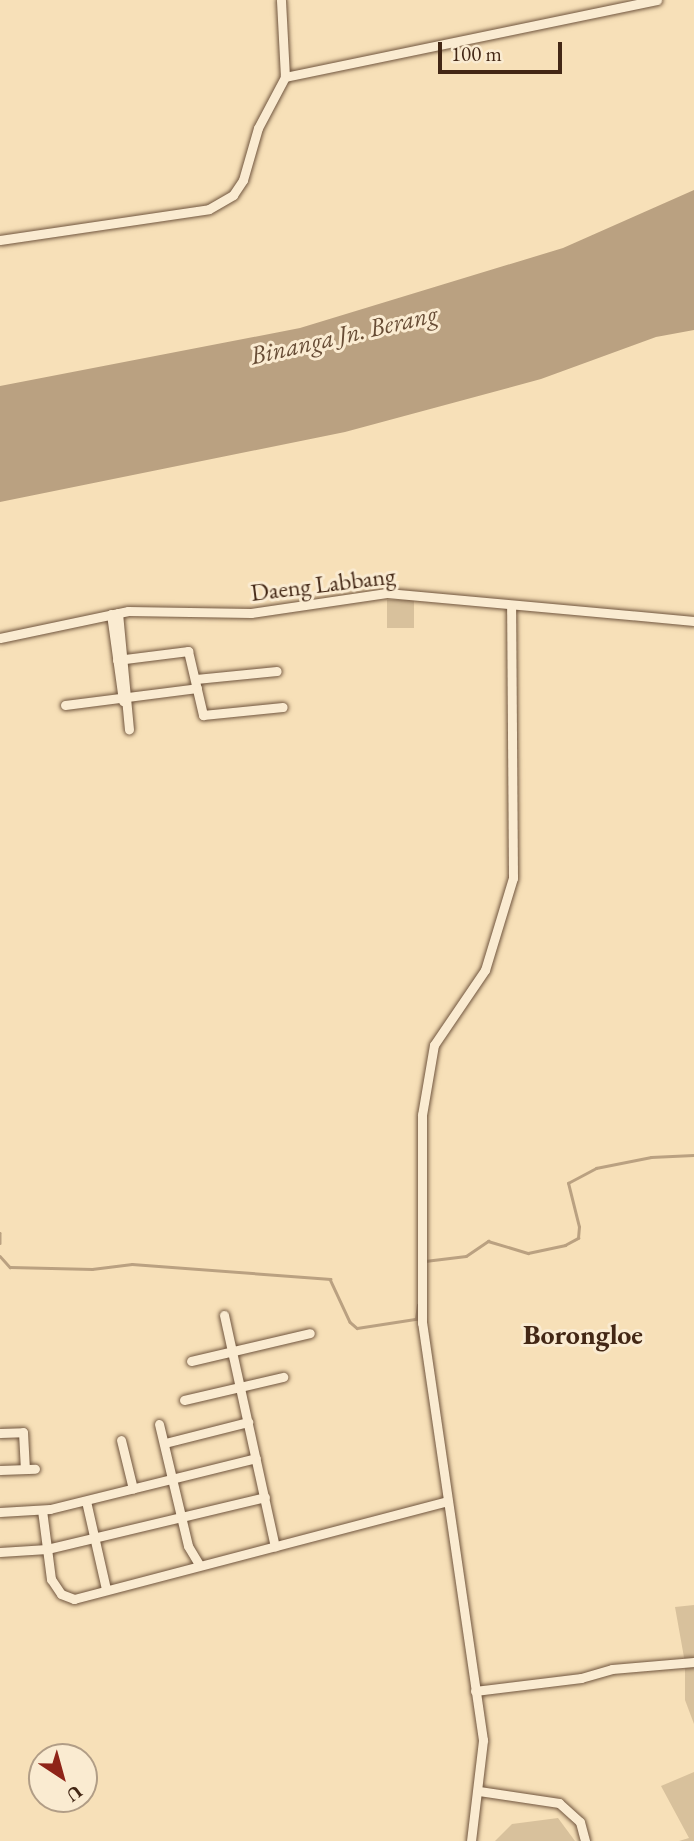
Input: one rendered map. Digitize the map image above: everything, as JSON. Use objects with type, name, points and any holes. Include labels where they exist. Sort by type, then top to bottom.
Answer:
[{"type":"street","points":[[0,240],[184,213],[225,201],[243,180],[258,128],[285,77],[281,0]]},
{"type":"street","points":[[285,77],[657,0]]},
{"type":"street","name":"Daeng Labbang","points":[[0,638],[114,613],[251,613],[387,593],[511,607],[694,621]]},
{"type":"street","points":[[471,1841],[483,1740],[422,1323],[423,1092],[437,1040],[485,970],[513,878],[511,607]]},
{"type":"street","points":[[114,613],[129,729]]},
{"type":"street","points":[[120,659],[188,651],[203,715],[283,707]]},
{"type":"street","points":[[65,705],[125,700],[196,684],[277,671]]},
{"type":"street","points":[[224,1315],[275,1546]]},
{"type":"street","points":[[191,1361],[310,1333]]},
{"type":"street","points":[[184,1400],[283,1377]]},
{"type":"street","points":[[164,1443],[248,1422]]},
{"type":"street","points":[[159,1424],[191,1555],[199,1564]]},
{"type":"street","points":[[0,1433],[23,1432],[25,1469]]},
{"type":"street","points":[[121,1440],[132,1489]]},
{"type":"street","points":[[0,1512],[42,1510],[86,1501],[256,1458]]},
{"type":"street","points":[[0,1470],[35,1469]]},
{"type":"street","points":[[0,1552],[47,1549],[265,1497]]},
{"type":"street","points":[[86,1501],[106,1590]]},
{"type":"street","points":[[42,1510],[51,1579],[61,1594],[74,1599],[447,1501]]},
{"type":"street","points":[[475,1691],[581,1678],[612,1669],[694,1662]]},
{"type":"street","points":[[478,1791],[559,1803],[580,1822],[585,1841]]},
{"type":"shaded area","points":[[387,600],[414,600],[414,628],[387,628]]},
{"type":"shaded area","points":[[694,1605],[694,1724],[685,1700],[685,1663],[675,1607]]},
{"type":"shaded area","points":[[694,1772],[694,1841],[679,1841],[689,1838],[661,1786]]},
{"type":"shaded area","points":[[558,1818],[575,1841],[495,1841],[512,1824]]},
{"type":"water","name":"Binanga Jn. Berang","points":[[694,190],[694,330],[656,337],[541,379],[345,432],[0,502],[0,386],[300,328],[563,248]]},
{"type":"waterway","points":[[425,1261],[466,1256],[488,1241],[528,1253],[565,1245],[578,1238],[579,1227],[568,1183],[596,1168],[651,1157],[694,1155]]},
{"type":"waterway","points":[[0,1233],[0,1243]]},
{"type":"waterway","points":[[0,1256],[10,1267],[92,1269],[132,1264],[330,1279],[350,1322],[357,1328],[416,1319],[418,1305]]},
{"type":"district","name":"Borongloe","points":[[583,1334]]}]
